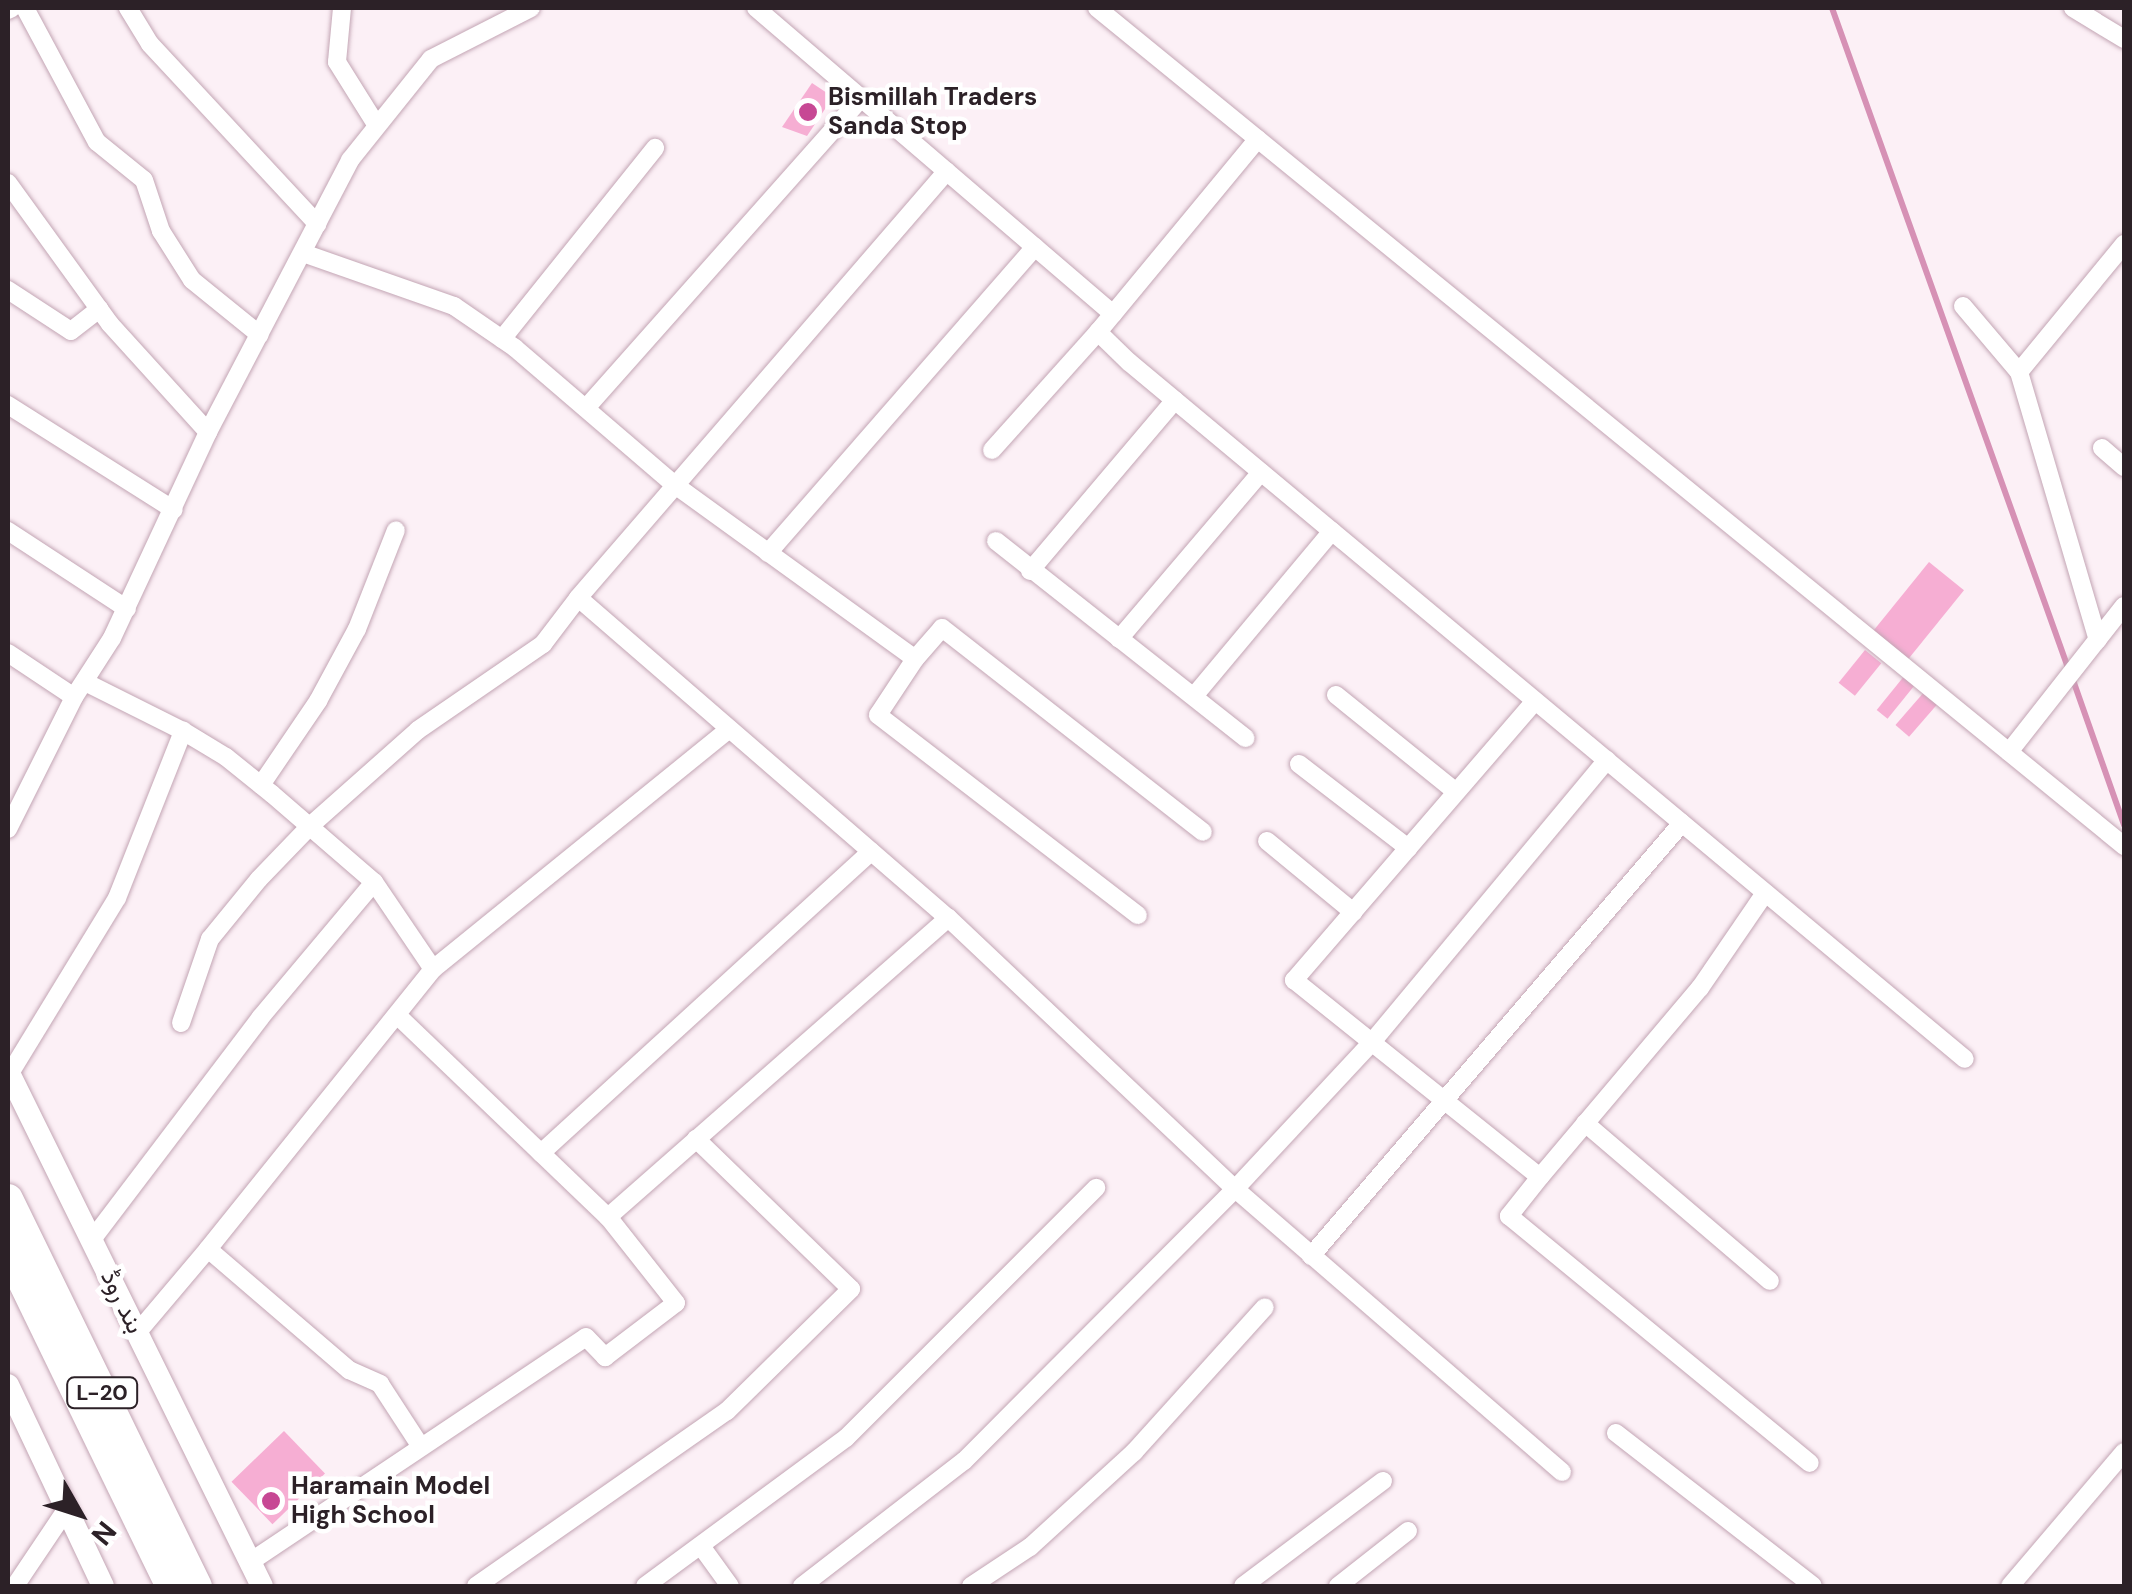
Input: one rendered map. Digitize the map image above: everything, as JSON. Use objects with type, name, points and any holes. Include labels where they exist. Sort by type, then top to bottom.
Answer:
[{"type":"highway","name":"L-20","points":[[8,1199],[197,1586]]},
{"type":"highway","name":"L-20","points":[[8,1251],[170,1586]]},
{"type":"main road","name":"بند روڈ","points":[[8,1073],[262,1586]]},
{"type":"main road","points":[[8,1388],[102,1586]]},
{"type":"street","points":[[25,8],[97,142],[144,180],[162,230],[192,280],[260,335]]},
{"type":"street","points":[[128,8],[150,44],[317,224]]},
{"type":"street","points":[[342,8],[337,62],[376,126]]},
{"type":"street","points":[[8,829],[126,608],[208,432],[350,160],[432,58],[531,8]]},
{"type":"street","points":[[756,8],[1113,314]]},
{"type":"street","points":[[1097,8],[2124,846]]},
{"type":"street","points":[[2073,8],[2124,39]]},
{"type":"street","points":[[586,408],[861,98]]},
{"type":"street","points":[[992,450],[1098,332],[1258,139]]},
{"type":"street","points":[[502,339],[655,148]]},
{"type":"street","points":[[181,1023],[210,939],[310,826],[418,730],[543,644],[578,598],[946,172]]},
{"type":"street","points":[[8,183],[99,310],[208,432]]},
{"type":"street","points":[[2019,372],[2124,244]]},
{"type":"street","points":[[768,552],[1034,247]]},
{"type":"street","points":[[302,254],[454,306],[502,339],[676,485],[915,660]]},
{"type":"street","points":[[8,290],[71,331],[99,310]]},
{"type":"street","points":[[1963,306],[2019,372],[2098,640]]},
{"type":"street","points":[[1098,332],[1965,1060]]},
{"type":"street","points":[[1030,570],[1175,400]]},
{"type":"street","points":[[8,406],[174,510]]},
{"type":"street","points":[[2102,448],[2124,466]]},
{"type":"street","points":[[1118,639],[1262,472]]},
{"type":"street","points":[[261,784],[334,672],[357,628],[396,530]]},
{"type":"street","points":[[8,531],[126,608]]},
{"type":"street","points":[[1194,696],[1332,531]]},
{"type":"street","points":[[996,541],[1245,738]]},
{"type":"street","points":[[578,598],[948,918],[1234,1189],[1562,1472]]},
{"type":"street","points":[[2009,752],[2124,606]]},
{"type":"street","points":[[1138,915],[878,715],[915,660],[942,628],[1203,832]]},
{"type":"street","points":[[8,654],[80,689],[183,731],[261,784],[374,882],[433,969]]},
{"type":"street","points":[[1336,695],[1456,792]]},
{"type":"street","points":[[1535,700],[1294,980],[1540,1177]]},
{"type":"street","points":[[137,1332],[208,1250],[433,969],[729,728]]},
{"type":"street","points":[[8,1073],[117,898],[183,731]]},
{"type":"street","points":[[802,1586],[964,1461],[1234,1189],[1372,1042],[1607,760]]},
{"type":"street","points":[[1298,764],[1408,848]]},
{"type":"street","points":[[1311,1256],[1682,823]]},
{"type":"street","points":[[1267,841],[1353,912]]},
{"type":"street","points":[[541,1153],[872,852]]},
{"type":"street","points":[[92,1241],[260,1018],[374,882]]},
{"type":"street","points":[[1765,892],[1700,988],[1510,1216],[1810,1462]]},
{"type":"street","points":[[608,1217],[948,918]]},
{"type":"street","points":[[250,1562],[586,1337],[604,1357],[676,1303],[608,1217],[397,1015]]},
{"type":"street","points":[[1585,1123],[1770,1281]]},
{"type":"street","points":[[476,1586],[727,1410],[850,1288],[696,1140]]},
{"type":"street","points":[[645,1586],[846,1438],[1096,1188]]},
{"type":"street","points":[[208,1250],[349,1370],[380,1384],[422,1447]]},
{"type":"street","points":[[971,1586],[1030,1547],[1134,1452],[1265,1308]]},
{"type":"street","points":[[1616,1433],[1814,1586]]},
{"type":"street","points":[[2010,1586],[2124,1452]]},
{"type":"street","points":[[1243,1586],[1384,1480]]},
{"type":"street","points":[[15,1586],[66,1510]]},
{"type":"street","points":[[1338,1586],[1408,1531]]},
{"type":"street","points":[[700,1546],[730,1586]]},
{"type":"building","name":"Bismillah Traders Sanda Stop","points":[[812,83],[833,97],[807,136],[782,127]]},
{"type":"building","points":[[1929,562],[1964,590],[1907,660],[1872,632]]},
{"type":"building","points":[[1865,650],[1881,663],[1855,696],[1839,683]]},
{"type":"building","points":[[1905,675],[1916,684],[1888,719],[1877,710]]},
{"type":"building","points":[[1925,691],[1939,703],[1909,737],[1895,725]]},
{"type":"building","name":"Haramain Model High School","points":[[284,1431],[325,1473],[272,1524],[231,1482]]},
{"type":"waterway","points":[[1832,8],[2068,668]]},
{"type":"waterway","points":[[2073,680],[2124,825]]},
{"type":"place","name":"Bismillah Traders Sanda Stop","points":[[808,112]]},
{"type":"place","name":"Haramain Model High School","points":[[271,1501]]}]
